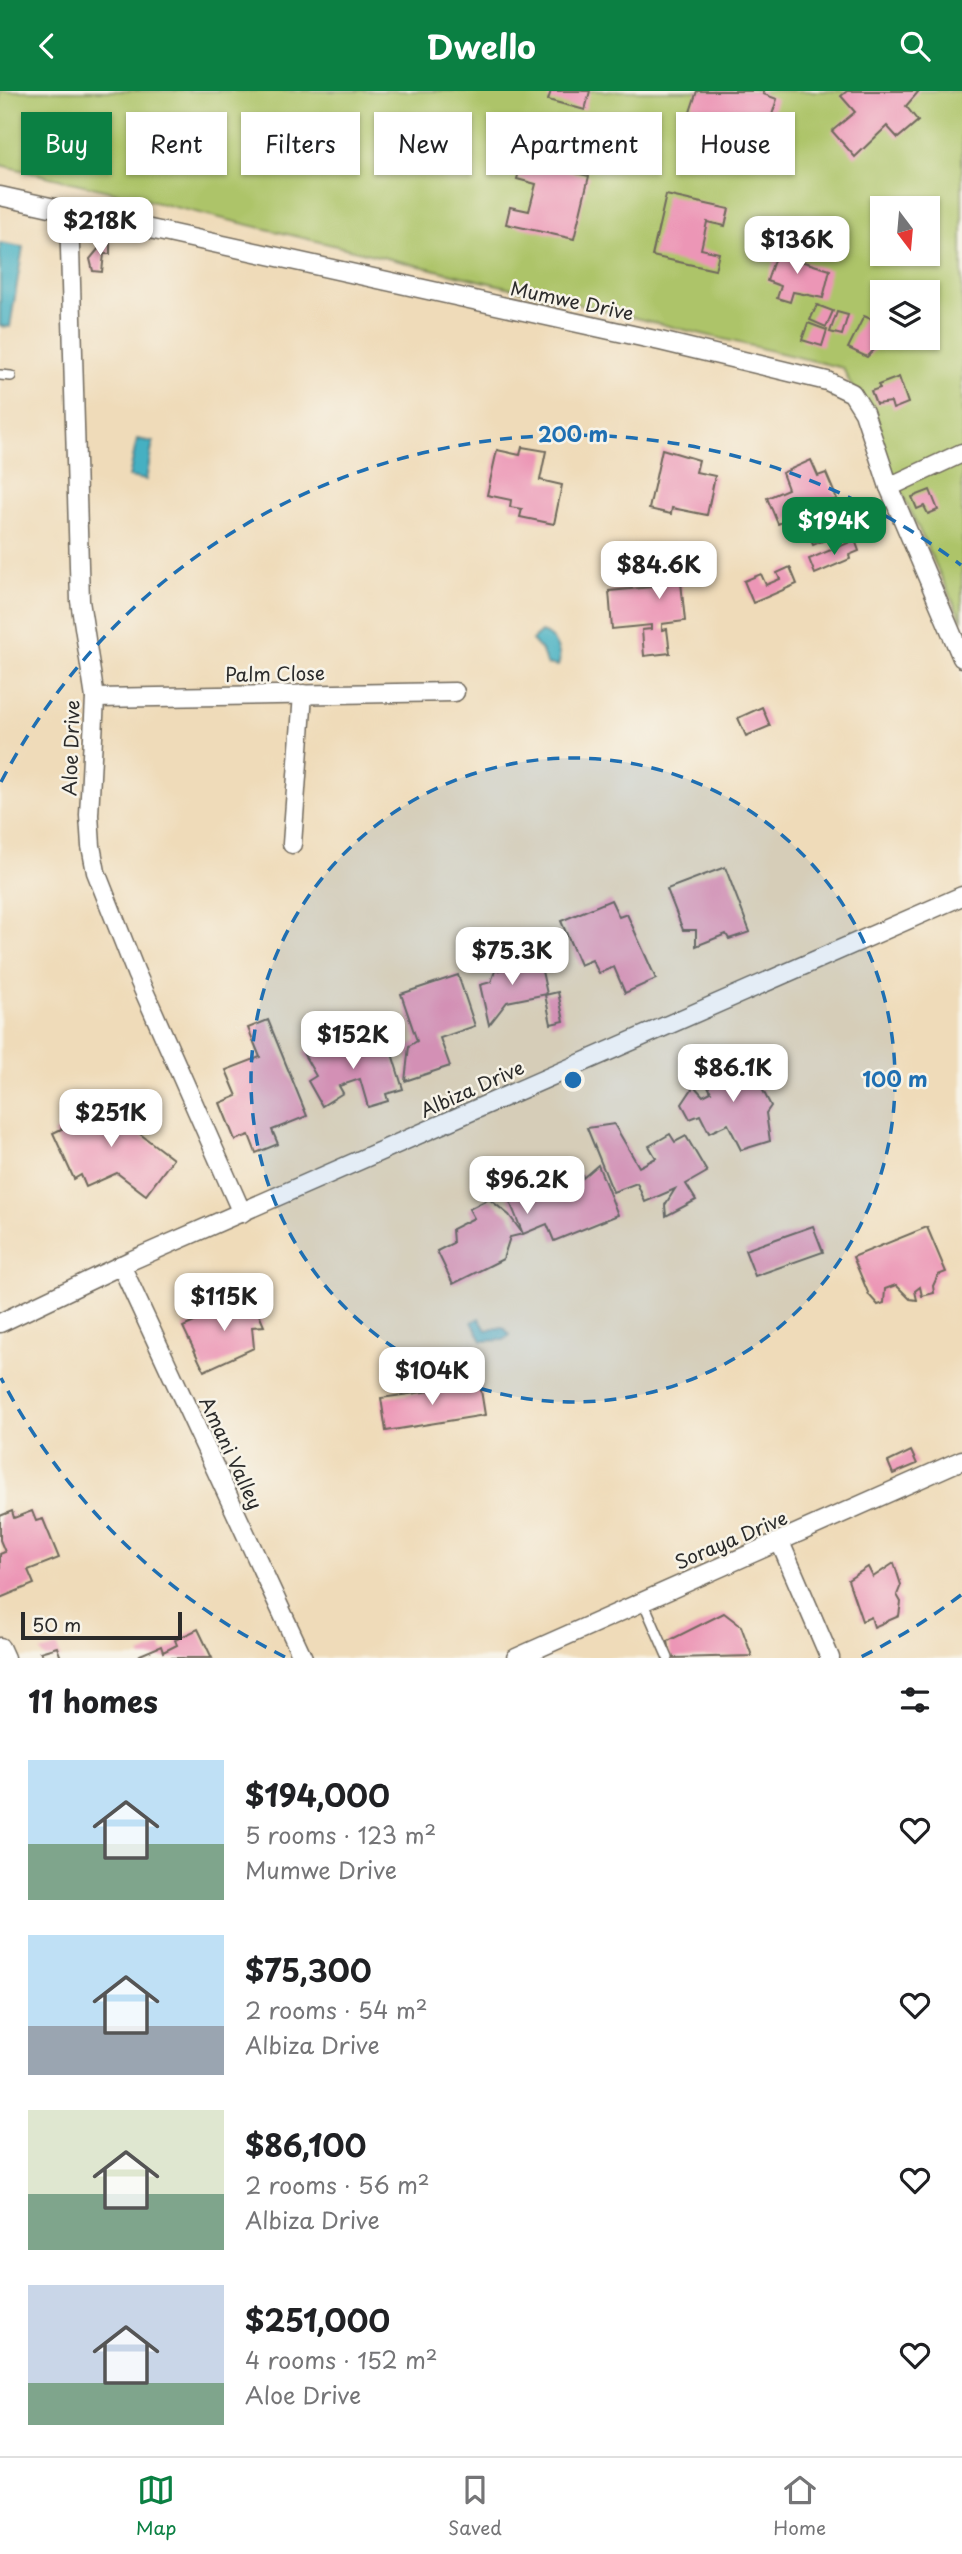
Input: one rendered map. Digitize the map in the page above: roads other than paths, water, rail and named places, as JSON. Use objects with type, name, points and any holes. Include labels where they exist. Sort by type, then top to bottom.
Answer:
[{"type":"street","name":"Mumwe Drive","points":[[0,196],[660,341],[827,381],[852,393],[864,412],[889,487],[962,658]]},
{"type":"street","name":"Aloe Drive","points":[[69,213],[80,601],[95,698],[89,815],[96,871],[242,1213]]},
{"type":"street","points":[[889,487],[962,453]]},
{"type":"street","name":"Palm Close","points":[[95,698],[455,692]]},
{"type":"street","points":[[292,844],[303,694]]},
{"type":"street","name":"Albiza Drive","points":[[0,1323],[121,1265],[962,896]]},
{"type":"street","name":"Amani Valley","points":[[121,1265],[303,1658]]},
{"type":"street","name":"Soraya Drive","points":[[516,1658],[962,1460]]},
{"type":"street","points":[[780,1542],[830,1658]]},
{"type":"street","points":[[0,1647],[5,1658]]},
{"type":"lane","points":[[0,375],[11,376]]},
{"type":"lane","points":[[643,1601],[668,1658]]},
{"type":"water","points":[[0,243],[23,247],[10,327],[0,326]]},
{"type":"water","points":[[137,439],[153,442],[146,480],[129,477]]},
{"type":"water","points":[[541,632],[550,637],[556,646],[558,666],[546,664],[542,651],[532,640]]},
{"type":"water","points":[[479,1318],[486,1330],[503,1327],[510,1335],[504,1340],[482,1341],[472,1322]]}]
